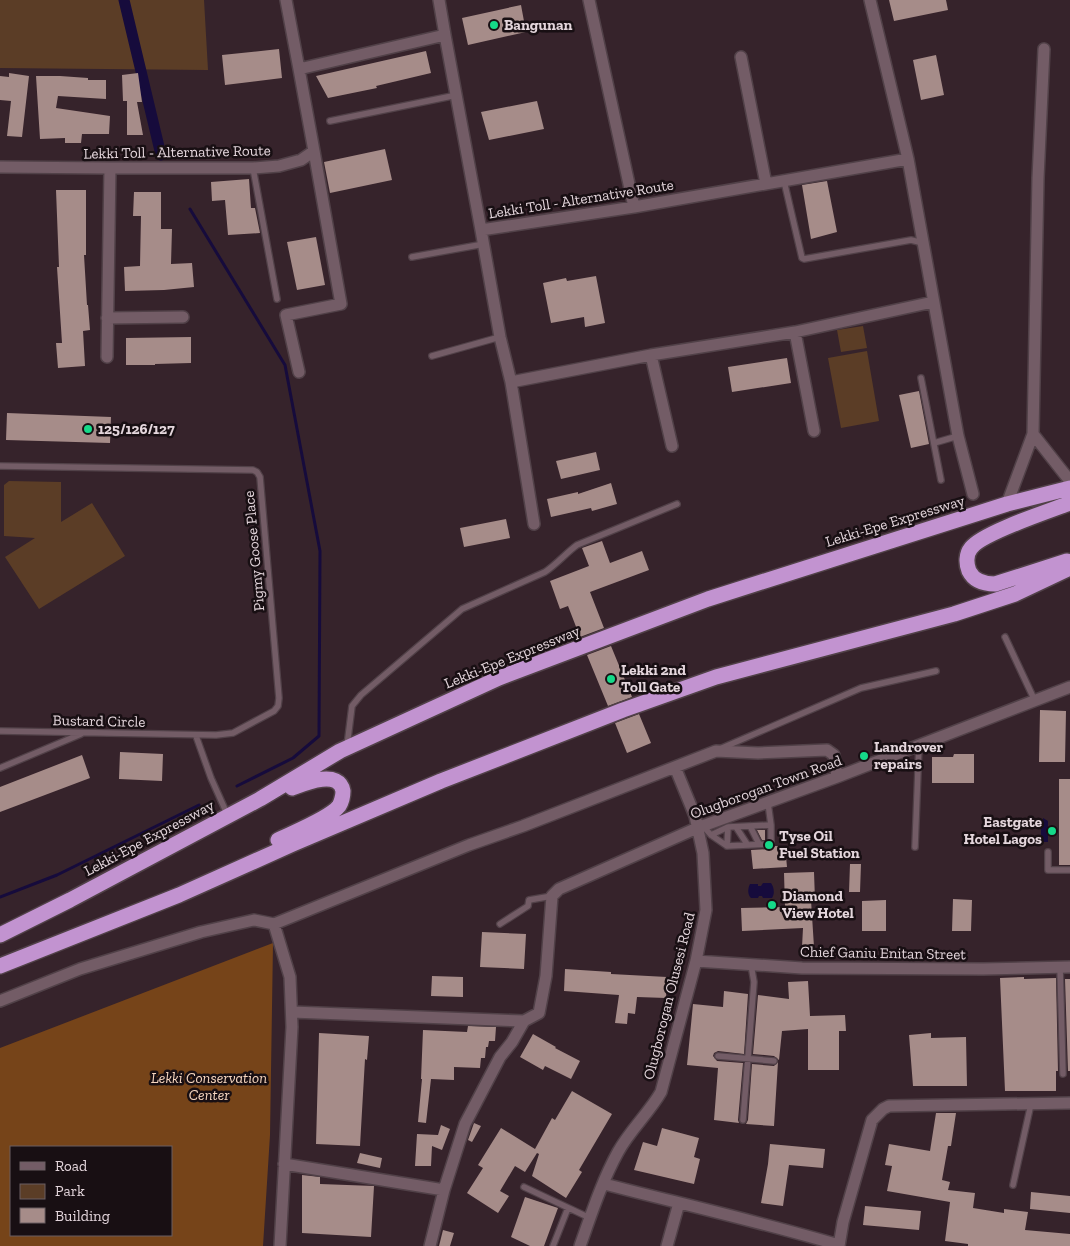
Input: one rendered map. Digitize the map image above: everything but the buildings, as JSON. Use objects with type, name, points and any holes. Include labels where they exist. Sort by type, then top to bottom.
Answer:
[{"type":"highway","name":"Lekki-Epe Expressway","points":[[0,935],[260,799],[347,748],[499,678],[708,599],[1007,504],[1070,488]]},
{"type":"highway","points":[[1070,503],[983,538],[969,550],[967,559],[968,570],[984,584],[995,584],[1070,560]]},
{"type":"highway","points":[[0,966],[179,896],[257,860],[441,781],[622,710],[716,677],[954,614],[1015,594],[1070,568]]},
{"type":"highway","points":[[257,860],[273,842],[329,814],[339,806],[343,796],[342,789],[338,783],[331,779],[321,779],[260,799]]},
{"type":"street","points":[[286,0],[341,304],[286,316],[299,372]]},
{"type":"street","name":"Lekki Toll - Alternative Route","points":[[439,0],[481,230],[634,207],[908,159]]},
{"type":"street","points":[[589,0],[634,207]]},
{"type":"street","points":[[870,0],[908,159],[958,436],[973,494]]},
{"type":"street","points":[[299,69],[446,35]]},
{"type":"street","points":[[1007,504],[1033,434],[1038,178],[1044,49]]},
{"type":"street","points":[[741,58],[766,184]]},
{"type":"street","name":"Lekki Toll - Alternative Route","points":[[0,166],[253,168],[279,166],[301,160],[314,151]]},
{"type":"street","points":[[107,357],[110,168]]},
{"type":"street","points":[[481,230],[500,337],[511,382],[534,524]]},
{"type":"street","points":[[511,382],[651,355],[795,332],[933,302]]},
{"type":"street","points":[[108,318],[183,317]]},
{"type":"street","points":[[795,332],[814,431]]},
{"type":"street","points":[[651,355],[672,446]]},
{"type":"street","points":[[1033,434],[1070,481]]},
{"type":"street","name":"Olugborogan Town Road","points":[[555,893],[767,802],[1070,688]]},
{"type":"street","points":[[0,1001],[80,969],[201,932],[254,920],[274,924],[470,845],[716,751],[758,753],[828,750],[834,755],[837,777]]},
{"type":"street","name":"Olugborogan Olusesi Road","points":[[580,1246],[618,1152],[661,1092],[696,961],[706,910],[703,853],[704,830],[695,816],[675,767]]},
{"type":"street","points":[[292,1012],[524,1021],[539,1013],[546,976],[555,893]]},
{"type":"street","points":[[274,924],[290,977],[292,1012],[280,1246]]},
{"type":"street","name":"Chief Ganiu Enitan Street","points":[[696,961],[802,968],[983,969],[1065,967]]},
{"type":"street","points":[[430,1246],[444,1190],[465,1124],[500,1057],[512,1042],[524,1021]]},
{"type":"street","points":[[604,1184],[762,1222],[839,1246],[843,1222],[872,1120],[883,1109],[889,1106],[1070,1103]]},
{"type":"street","points":[[284,1164],[444,1190]]},
{"type":"street","points":[[667,1246],[678,1203]]},
{"type":"lane","points":[[330,121],[457,96]]},
{"type":"lane","points":[[253,168],[277,299]]},
{"type":"lane","points":[[784,180],[802,258],[804,259],[911,240],[923,243]]},
{"type":"lane","points":[[412,257],[484,244]]},
{"type":"lane","points":[[432,356],[500,337]]},
{"type":"lane","points":[[921,378],[941,480]]},
{"type":"lane","points":[[934,443],[958,436]]},
{"type":"lane","name":"Pigmy Goose Place","points":[[0,466],[253,470],[260,476],[278,706],[274,712],[233,733],[196,736]]},
{"type":"lane","points":[[347,748],[352,706],[360,694],[462,609],[545,572],[577,545],[677,504]]},
{"type":"lane","points":[[1005,637],[1034,701]]},
{"type":"lane","points":[[716,751],[861,688],[936,671]]},
{"type":"lane","name":"Bustard Circle","points":[[0,731],[196,736]]},
{"type":"lane","points":[[0,768],[84,733]]},
{"type":"lane","points":[[196,736],[211,778],[228,816]]},
{"type":"lane","points":[[915,847],[919,744]]},
{"type":"lane","points":[[704,830],[727,846],[771,844],[771,825],[767,802]]},
{"type":"lane","points":[[704,830],[771,825]]},
{"type":"lane","points":[[750,826],[759,844]]},
{"type":"lane","points":[[727,846],[728,827]]},
{"type":"lane","points":[[736,827],[747,844]]},
{"type":"lane","points":[[1048,852],[1048,870],[1070,870]]},
{"type":"lane","points":[[500,924],[528,906],[529,900],[555,893]]},
{"type":"lane","points":[[743,1120],[754,982],[751,965]]},
{"type":"lane","points":[[1063,1074],[1065,967]]},
{"type":"lane","points":[[718,1056],[774,1061]]},
{"type":"lane","points":[[1013,1185],[1031,1104]]},
{"type":"lane","points":[[524,1187],[590,1218]]},
{"type":"lane","points":[[553,1246],[568,1208]]},
{"type":"green space","points":[[0,0],[204,0],[208,70],[0,68]]},
{"type":"green space","points":[[863,326],[867,348],[841,352],[837,330]]},
{"type":"green space","points":[[867,351],[879,421],[841,428],[828,358]]},
{"type":"green space","points":[[9,481],[61,482],[61,522],[92,503],[125,556],[39,609],[5,557],[35,538],[4,536],[4,485]]},
{"type":"green space","name":"Lekki Conservation Center","points":[[273,943],[270,1135],[263,1246],[0,1246],[0,1048]]},
{"type":"shaded area","points":[[1043,818],[1048,821],[1048,842],[1041,842],[1041,821],[1043,821]]},
{"type":"shaded area","points":[[763,883],[771,883],[774,893],[772,898],[759,896],[758,898],[751,898],[748,891],[750,884],[761,886]]},
{"type":"waterway","points":[[124,0],[161,155]]},
{"type":"waterway","points":[[190,209],[285,365],[320,551],[319,736],[293,758],[237,786]]},
{"type":"waterway","points":[[0,897],[57,875],[199,805]]},
{"type":"place","name":"Bangunan","points":[[494,25]]},
{"type":"place","name":"125/126/127","points":[[88,429]]},
{"type":"place","name":"Lekki 2nd Toll Gate","points":[[611,679]]},
{"type":"place","name":"Landrover repairs","points":[[864,756]]},
{"type":"place","name":"Eastgate Hotel Lagos","points":[[1052,831]]},
{"type":"place","name":"Tyse Oil Fuel Station","points":[[769,845]]},
{"type":"place","name":"Diamond View Hotel","points":[[772,905]]}]
